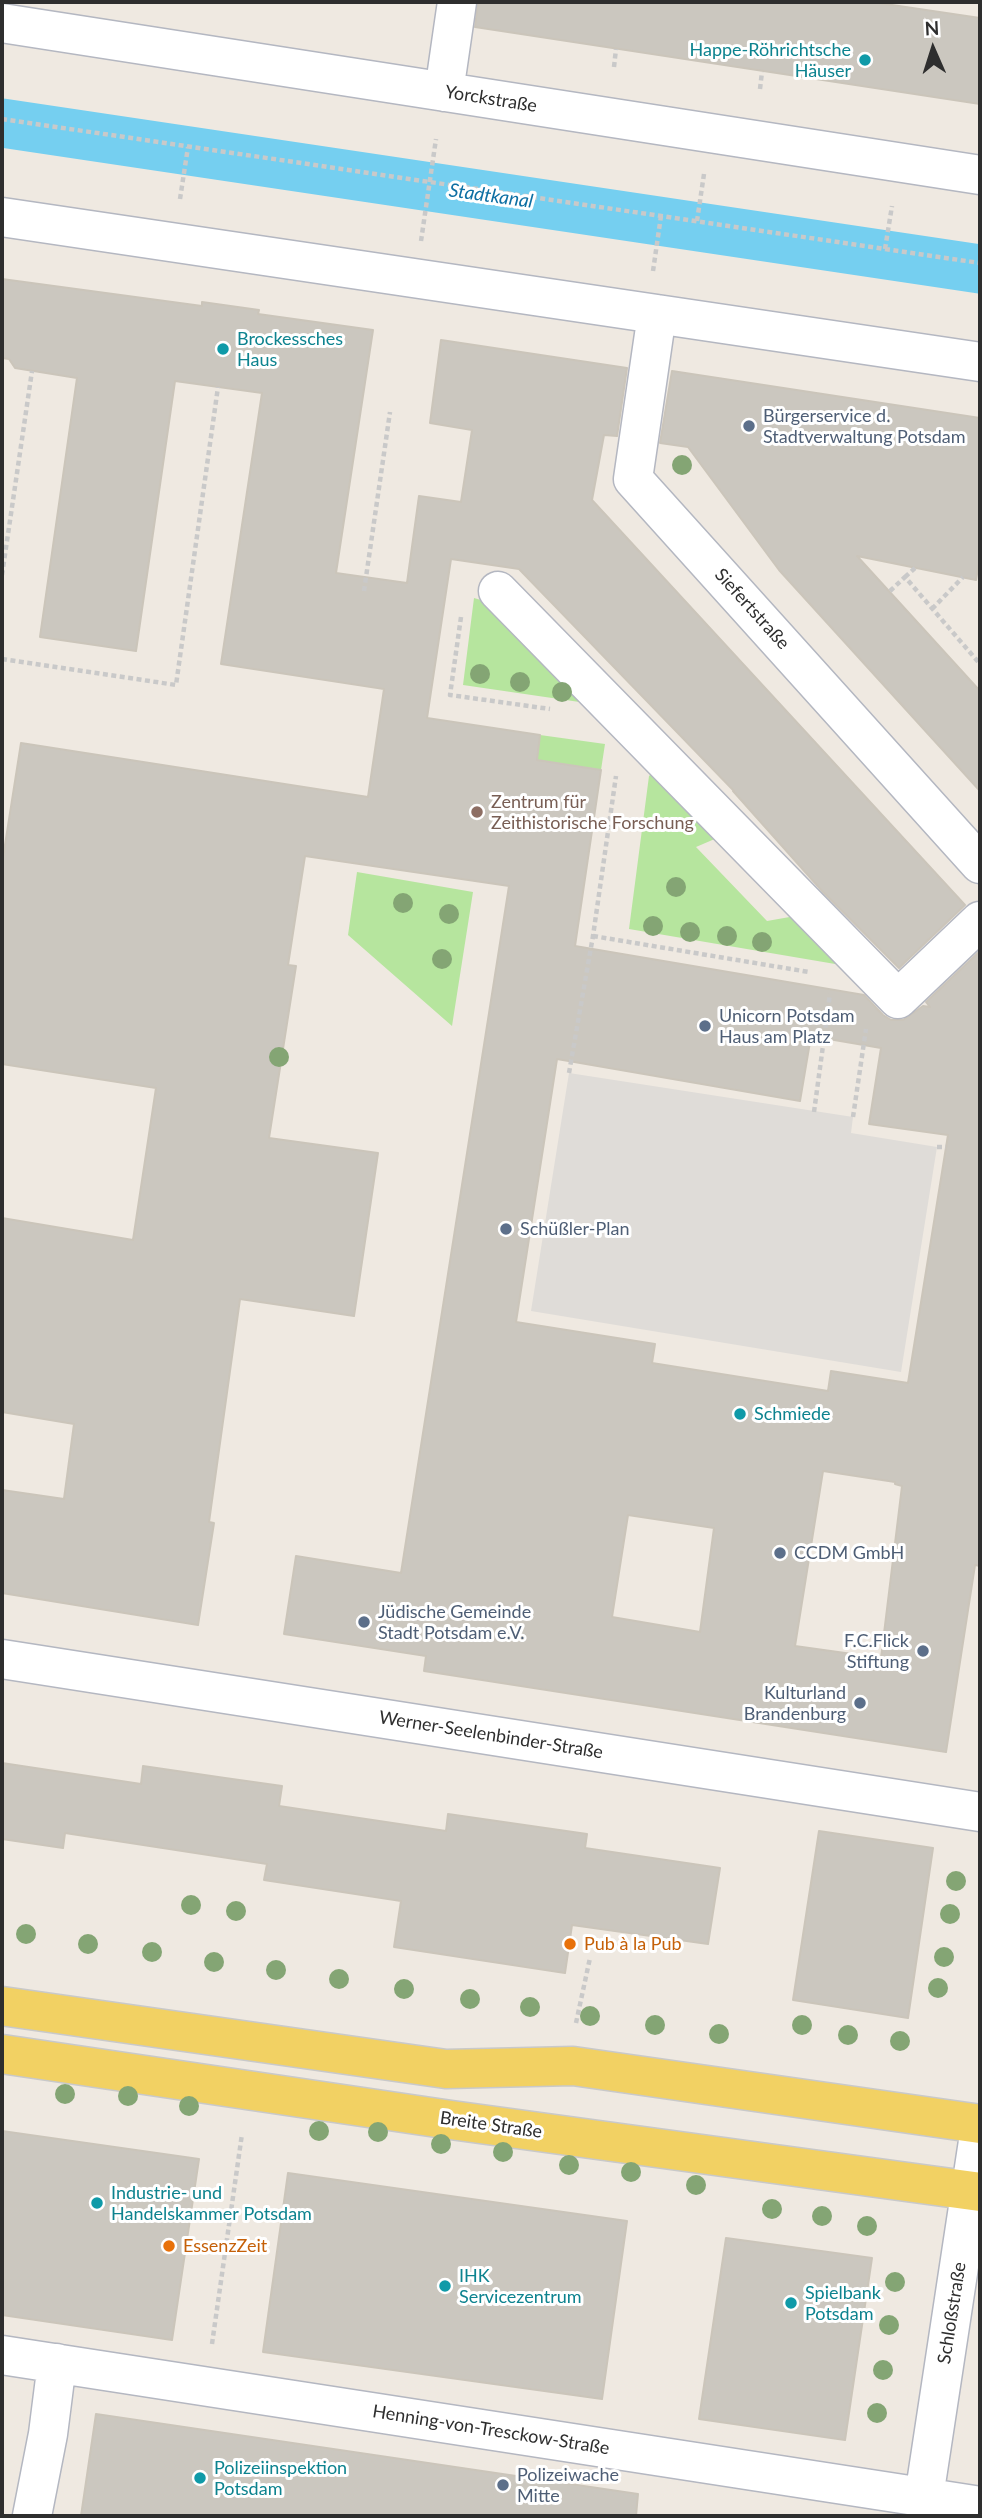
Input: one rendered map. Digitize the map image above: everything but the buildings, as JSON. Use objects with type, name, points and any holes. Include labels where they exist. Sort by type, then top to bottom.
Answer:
[{"type":"main road","points":[[2,2006],[446,2069],[573,2066],[980,2126]]},
{"type":"main road","name":"Breite Straße","points":[[2,2054],[451,2120],[976,2191]]},
{"type":"street","points":[[444,92],[457,2]]},
{"type":"street","name":"Yorckstraße","points":[[2,23],[980,175]]},
{"type":"street","points":[[2,218],[980,362]]},
{"type":"street","name":"Siefertstraße","points":[[657,314],[633,479],[980,864]]},
{"type":"street","points":[[498,591],[898,999],[980,921]]},
{"type":"street","name":"Werner-Seelenbinder-Straße","points":[[2,1659],[980,1812]]},
{"type":"street","name":"Schloßstraße","points":[[923,2497],[976,2191],[980,2126]]},
{"type":"street","name":"Henning-von-Tresckow-Straße","points":[[2,2355],[980,2506]]},
{"type":"street","points":[[32,2516],[48,2434],[57,2363]]},
{"type":"path","points":[[614,67],[616,49]]},
{"type":"path","points":[[760,89],[762,72]]},
{"type":"path","points":[[2,119],[980,263]]},
{"type":"path","points":[[421,241],[436,139]]},
{"type":"path","points":[[181,192],[188,146]]},
{"type":"path","points":[[697,221],[704,178]]},
{"type":"path","points":[[885,249],[892,207]]},
{"type":"path","points":[[653,270],[660,216]]},
{"type":"path","points":[[2,575],[32,371]]},
{"type":"path","points":[[2,659],[176,685],[218,387]]},
{"type":"path","points":[[364,592],[390,412]]},
{"type":"path","points":[[890,591],[915,568]]},
{"type":"path","points":[[905,577],[980,664]]},
{"type":"path","points":[[932,609],[964,577]]},
{"type":"path","points":[[498,591],[466,586],[450,695],[557,710]]},
{"type":"path","points":[[569,1073],[593,936],[624,720]]},
{"type":"path","points":[[593,936],[818,974]]},
{"type":"path","points":[[814,1112],[830,986]]},
{"type":"path","points":[[830,997],[839,1001]]},
{"type":"path","points":[[853,1118],[867,1028]]},
{"type":"path","points":[[937,1147],[946,1147]]},
{"type":"path","points":[[575,2028],[590,1958]]},
{"type":"path","points":[[206,2386],[248,2090]]},
{"type":"path","points":[[186,2246],[225,2250]]},
{"type":"green space","points":[[474,598],[501,606],[600,705],[463,685]]},
{"type":"green space","points":[[540,735],[605,744],[601,770],[537,760]]},
{"type":"green space","points":[[660,766],[724,835],[696,847],[767,921],[801,915],[841,965],[629,929],[649,776]]},
{"type":"green space","points":[[357,872],[473,892],[452,1026],[348,935]]},
{"type":"shaded area","points":[[569,1073],[853,1117],[851,1133],[937,1147],[901,1372],[531,1311]]},
{"type":"waterway","name":"Stadtkanal","points":[[2,123],[980,269]]},
{"type":"place","name":"Happe-Röhrichtsche Häuser","points":[[865,60]]},
{"type":"place","name":"Brockessches Haus","points":[[223,349]]},
{"type":"place","name":"Bürgerservice d. Stadtverwaltung Potsdam","points":[[749,426]]},
{"type":"place","name":"Zentrum für Zeithistorische Forschung","points":[[477,812]]},
{"type":"place","name":"Unicorn Potsdam Haus am Platz","points":[[705,1026]]},
{"type":"place","name":"Schüßler-Plan","points":[[506,1229]]},
{"type":"place","name":"Schmiede","points":[[740,1414]]},
{"type":"place","name":"CCDM GmbH","points":[[780,1553]]},
{"type":"place","name":"Jüdische Gemeinde Stadt Potsdam e.V.","points":[[364,1622]]},
{"type":"place","name":"F.C.Flick Stiftung","points":[[923,1651]]},
{"type":"place","name":"Kulturland Brandenburg","points":[[860,1703]]},
{"type":"place","name":"Pub à la Pub","points":[[570,1944]]},
{"type":"place","name":"Industrie- und Handelskammer Potsdam","points":[[97,2203]]},
{"type":"place","name":"EssenzZeit","points":[[169,2246]]},
{"type":"place","name":"IHK Servicezentrum","points":[[445,2286]]},
{"type":"place","name":"Spielbank Potsdam","points":[[791,2303]]},
{"type":"place","name":"Polizeiinspektion Potsdam","points":[[200,2478]]},
{"type":"place","name":"Polizeiwache Mitte","points":[[503,2485]]}]
